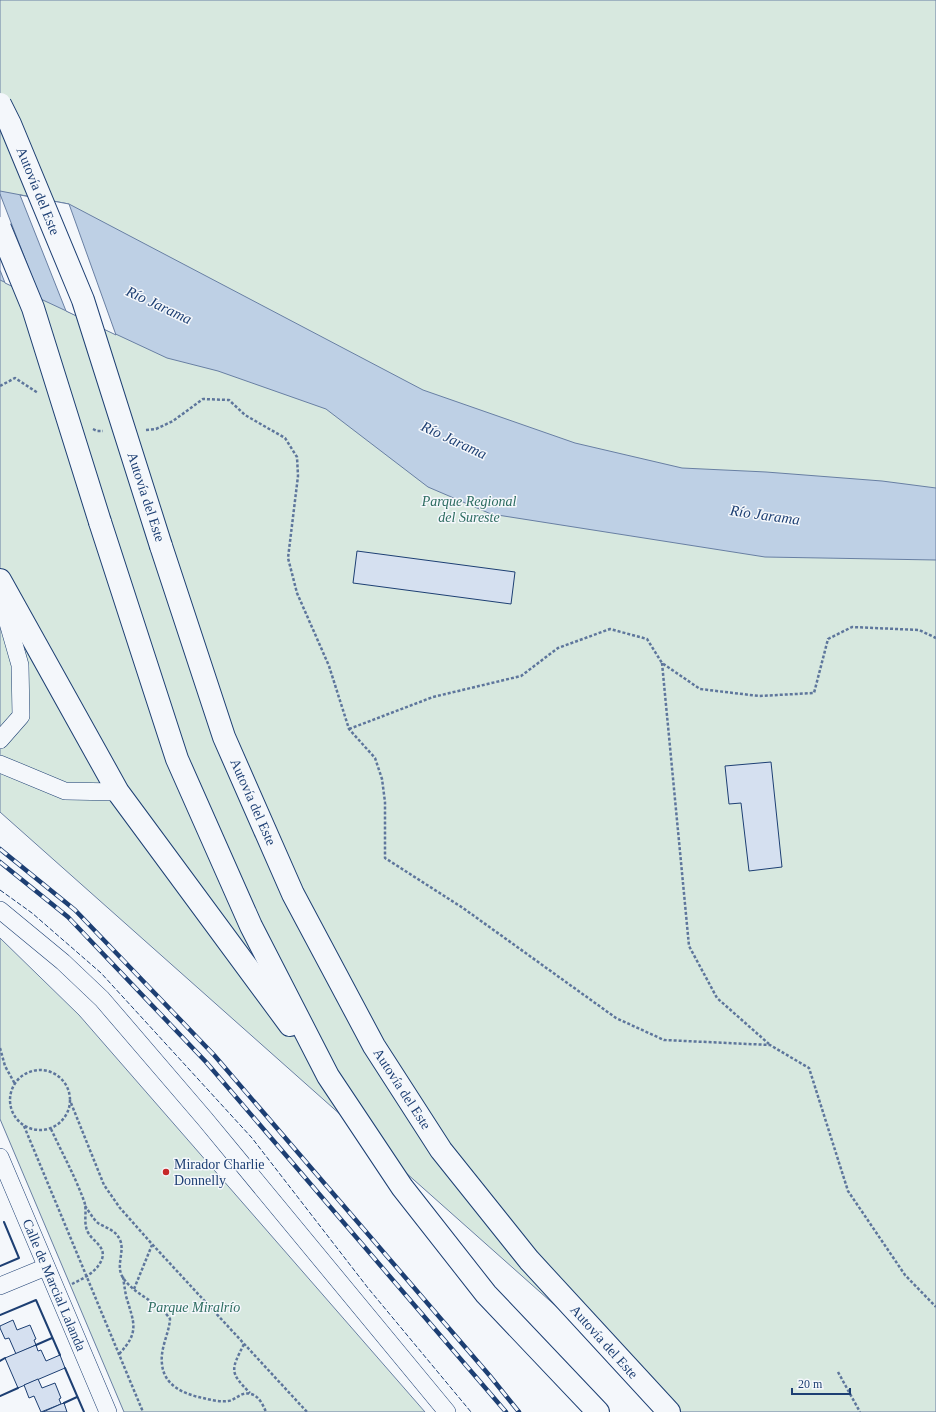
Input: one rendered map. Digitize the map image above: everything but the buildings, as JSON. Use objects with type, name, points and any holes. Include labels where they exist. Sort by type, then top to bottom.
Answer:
[{"type":"highway","name":"Autovía del Este","points":[[0,104],[10,124],[83,300],[161,546],[224,737],[293,894],[374,1046],[441,1150],[529,1260],[669,1412]]},
{"type":"highway","points":[[0,228],[33,308],[100,522],[178,759],[251,926],[328,1076]]},
{"type":"highway","points":[[0,580],[118,792],[328,1076],[402,1187],[486,1294],[598,1412]]},
{"type":"street","points":[[0,595],[20,665],[21,716],[0,740]]},
{"type":"street","points":[[0,764],[65,791],[118,792]]},
{"type":"street","points":[[0,910],[63,962],[102,999],[205,1119],[447,1412]]},
{"type":"street","name":"Calle de Marcial Lalanda","points":[[0,1157],[108,1412]]},
{"type":"street","points":[[0,1286],[46,1267]]},
{"type":"path","points":[[0,386],[15,378]]},
{"type":"path","points":[[156,429],[173,420],[203,399],[229,400],[245,415],[285,438],[297,457],[298,476],[288,558],[297,593],[329,666],[349,729],[375,758],[382,779],[385,802],[385,858],[463,908],[616,1018],[664,1040],[770,1045]]},
{"type":"path","points":[[349,729],[433,697],[521,676],[558,648],[610,629],[647,639],[662,663],[700,689],[760,696],[814,693],[828,639],[852,627],[919,630],[936,638]]},
{"type":"path","points":[[662,663],[689,946],[717,998],[770,1045],[809,1068],[848,1191],[905,1275],[936,1307]]},
{"type":"path","points":[[0,1048],[5,1066],[15,1084]]},
{"type":"path","points":[[71,1103],[69,1111],[58,1125],[51,1129],[33,1130],[24,1126],[16,1119],[11,1109],[9,1099],[12,1088],[18,1079],[26,1072],[37,1069],[48,1070],[58,1075],[66,1082],[70,1092],[71,1103],[104,1185],[120,1208],[307,1412]]},
{"type":"path","points":[[24,1126],[143,1412]]},
{"type":"path","points":[[51,1129],[84,1202],[85,1225],[89,1234],[100,1244],[102,1253],[102,1259],[97,1268],[87,1277],[67,1286]]},
{"type":"path","points":[[85,1206],[97,1222],[115,1233],[120,1240],[120,1271],[123,1277],[134,1289],[166,1312],[170,1319],[169,1330],[163,1346],[161,1362],[163,1374],[170,1383],[179,1391],[192,1396],[214,1401],[228,1401],[243,1393],[250,1394],[256,1396],[266,1412]]},
{"type":"path","points":[[134,1289],[152,1244]]},
{"type":"path","points":[[119,1354],[127,1345],[132,1335],[134,1324],[132,1312],[126,1296],[123,1277]]},
{"type":"path","points":[[244,1344],[233,1368],[234,1375],[250,1394]]},
{"type":"path","points":[[838,1372],[860,1412]]},
{"type":"green space","name":"Parque Regional del Sureste","points":[[0,0],[936,0],[936,1412],[675,1412],[0,812]]},
{"type":"green space","name":"Parque Miralrío","points":[[0,938],[79,1015],[425,1412],[124,1412],[0,1119]]},
{"type":"water","name":"Río Jarama","points":[[0,191],[69,204],[423,390],[575,443],[682,468],[766,472],[882,481],[936,488],[936,560],[765,557],[491,514],[428,487],[326,409],[218,371],[167,358],[0,280]]},
{"type":"pier","points":[[0,194],[41,300],[5,283],[0,270]]},
{"type":"pier","points":[[20,195],[69,204],[116,335],[66,311]]},
{"type":"railway","points":[[0,849],[75,910],[214,1055],[490,1376],[519,1412]]},
{"type":"railway","points":[[0,862],[68,917],[206,1062],[506,1412]]},
{"type":"fence","points":[[0,890],[32,913],[101,973],[252,1138],[368,1288],[471,1412]]},
{"type":"wall","points":[[0,1266],[19,1258],[4,1222]]},
{"type":"wall","points":[[0,1315],[36,1300],[60,1355]]},
{"type":"wall","points":[[36,1345],[52,1338]]},
{"type":"wall","points":[[0,1361],[5,1358]]},
{"type":"wall","points":[[65,1368],[84,1412]]},
{"type":"wall","points":[[0,1396],[18,1388]]},
{"type":"wall","points":[[64,1403],[77,1397]]},
{"type":"place","name":"Mirador Charlie Donnelly","points":[[166,1172]]}]
